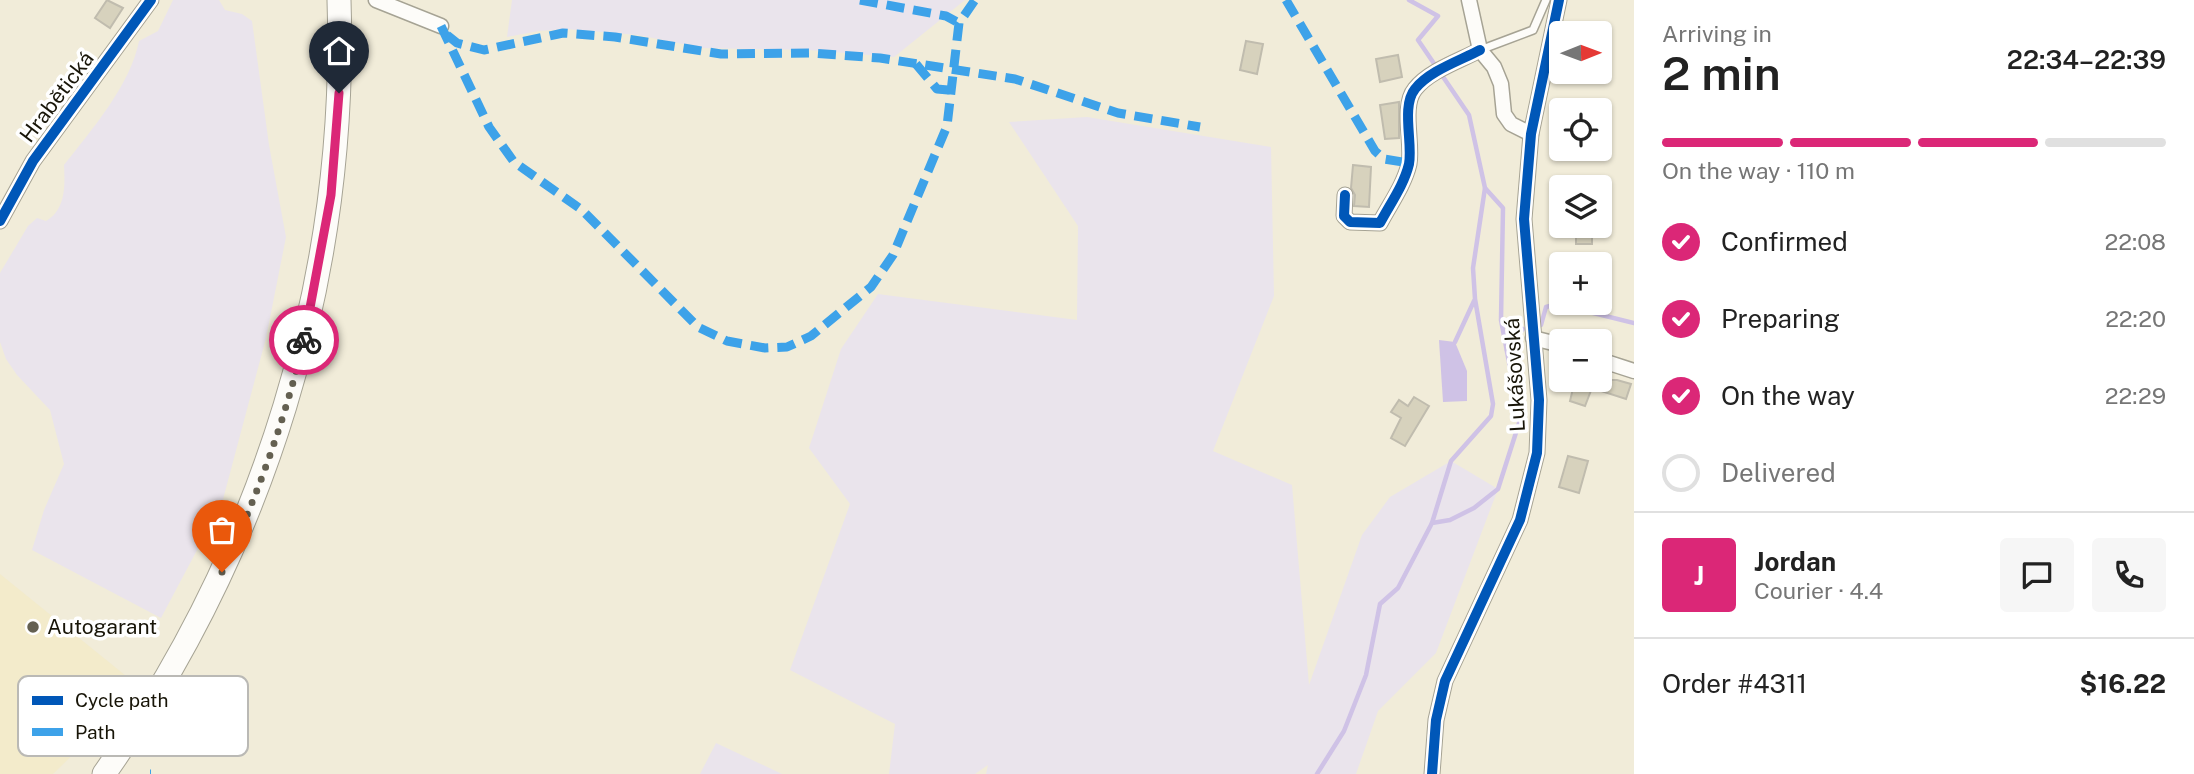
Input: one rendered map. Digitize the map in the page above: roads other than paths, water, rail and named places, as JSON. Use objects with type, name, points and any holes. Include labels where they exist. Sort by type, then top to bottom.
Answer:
[{"type":"main road","points":[[169,676],[205,610],[256,496],[278,434],[311,312],[323,244],[338,115],[339,0]]},
{"type":"main road","points":[[104,774],[116,756]]},
{"type":"street","name":"Hrabětická","points":[[0,221],[40,150],[151,0]]},
{"type":"street","points":[[376,0],[398,4],[441,26]]},
{"type":"street","points":[[1469,0],[1479,50],[1494,67],[1501,84],[1504,114],[1511,124],[1531,134]]},
{"type":"street","name":"Lukášovská","points":[[1433,774],[1436,720],[1445,681],[1520,520],[1537,453],[1540,419],[1524,219],[1531,134],[1559,0]]},
{"type":"street","points":[[1345,195],[1344,216],[1350,222],[1380,223],[1401,186],[1409,163],[1409,116],[1413,91],[1424,81],[1479,50]]},
{"type":"street","name":"Lukášovská","points":[[1533,338],[1549,342]]},
{"type":"street","points":[[1612,364],[1634,371]]},
{"type":"lane","points":[[1479,50],[1533,30],[1546,0]]},
{"type":"waterway","points":[[1317,774],[1344,731],[1366,675],[1380,604],[1398,588],[1432,523],[1450,520],[1474,508],[1498,489],[1520,420],[1501,320],[1503,208],[1485,188],[1469,115],[1418,40],[1438,16],[1409,0]]},
{"type":"waterway","points":[[1432,523],[1451,461],[1491,416],[1493,404],[1475,299],[1473,268],[1485,188]]},
{"type":"waterway","points":[[1455,342],[1474,301]]},
{"type":"waterway","points":[[1541,325],[1546,307],[1557,304],[1634,323]]},
{"type":"waterway","points":[[1507,350],[1523,329]]},
{"type":"place","name":"Autogarant","points":[[33,627]]}]
